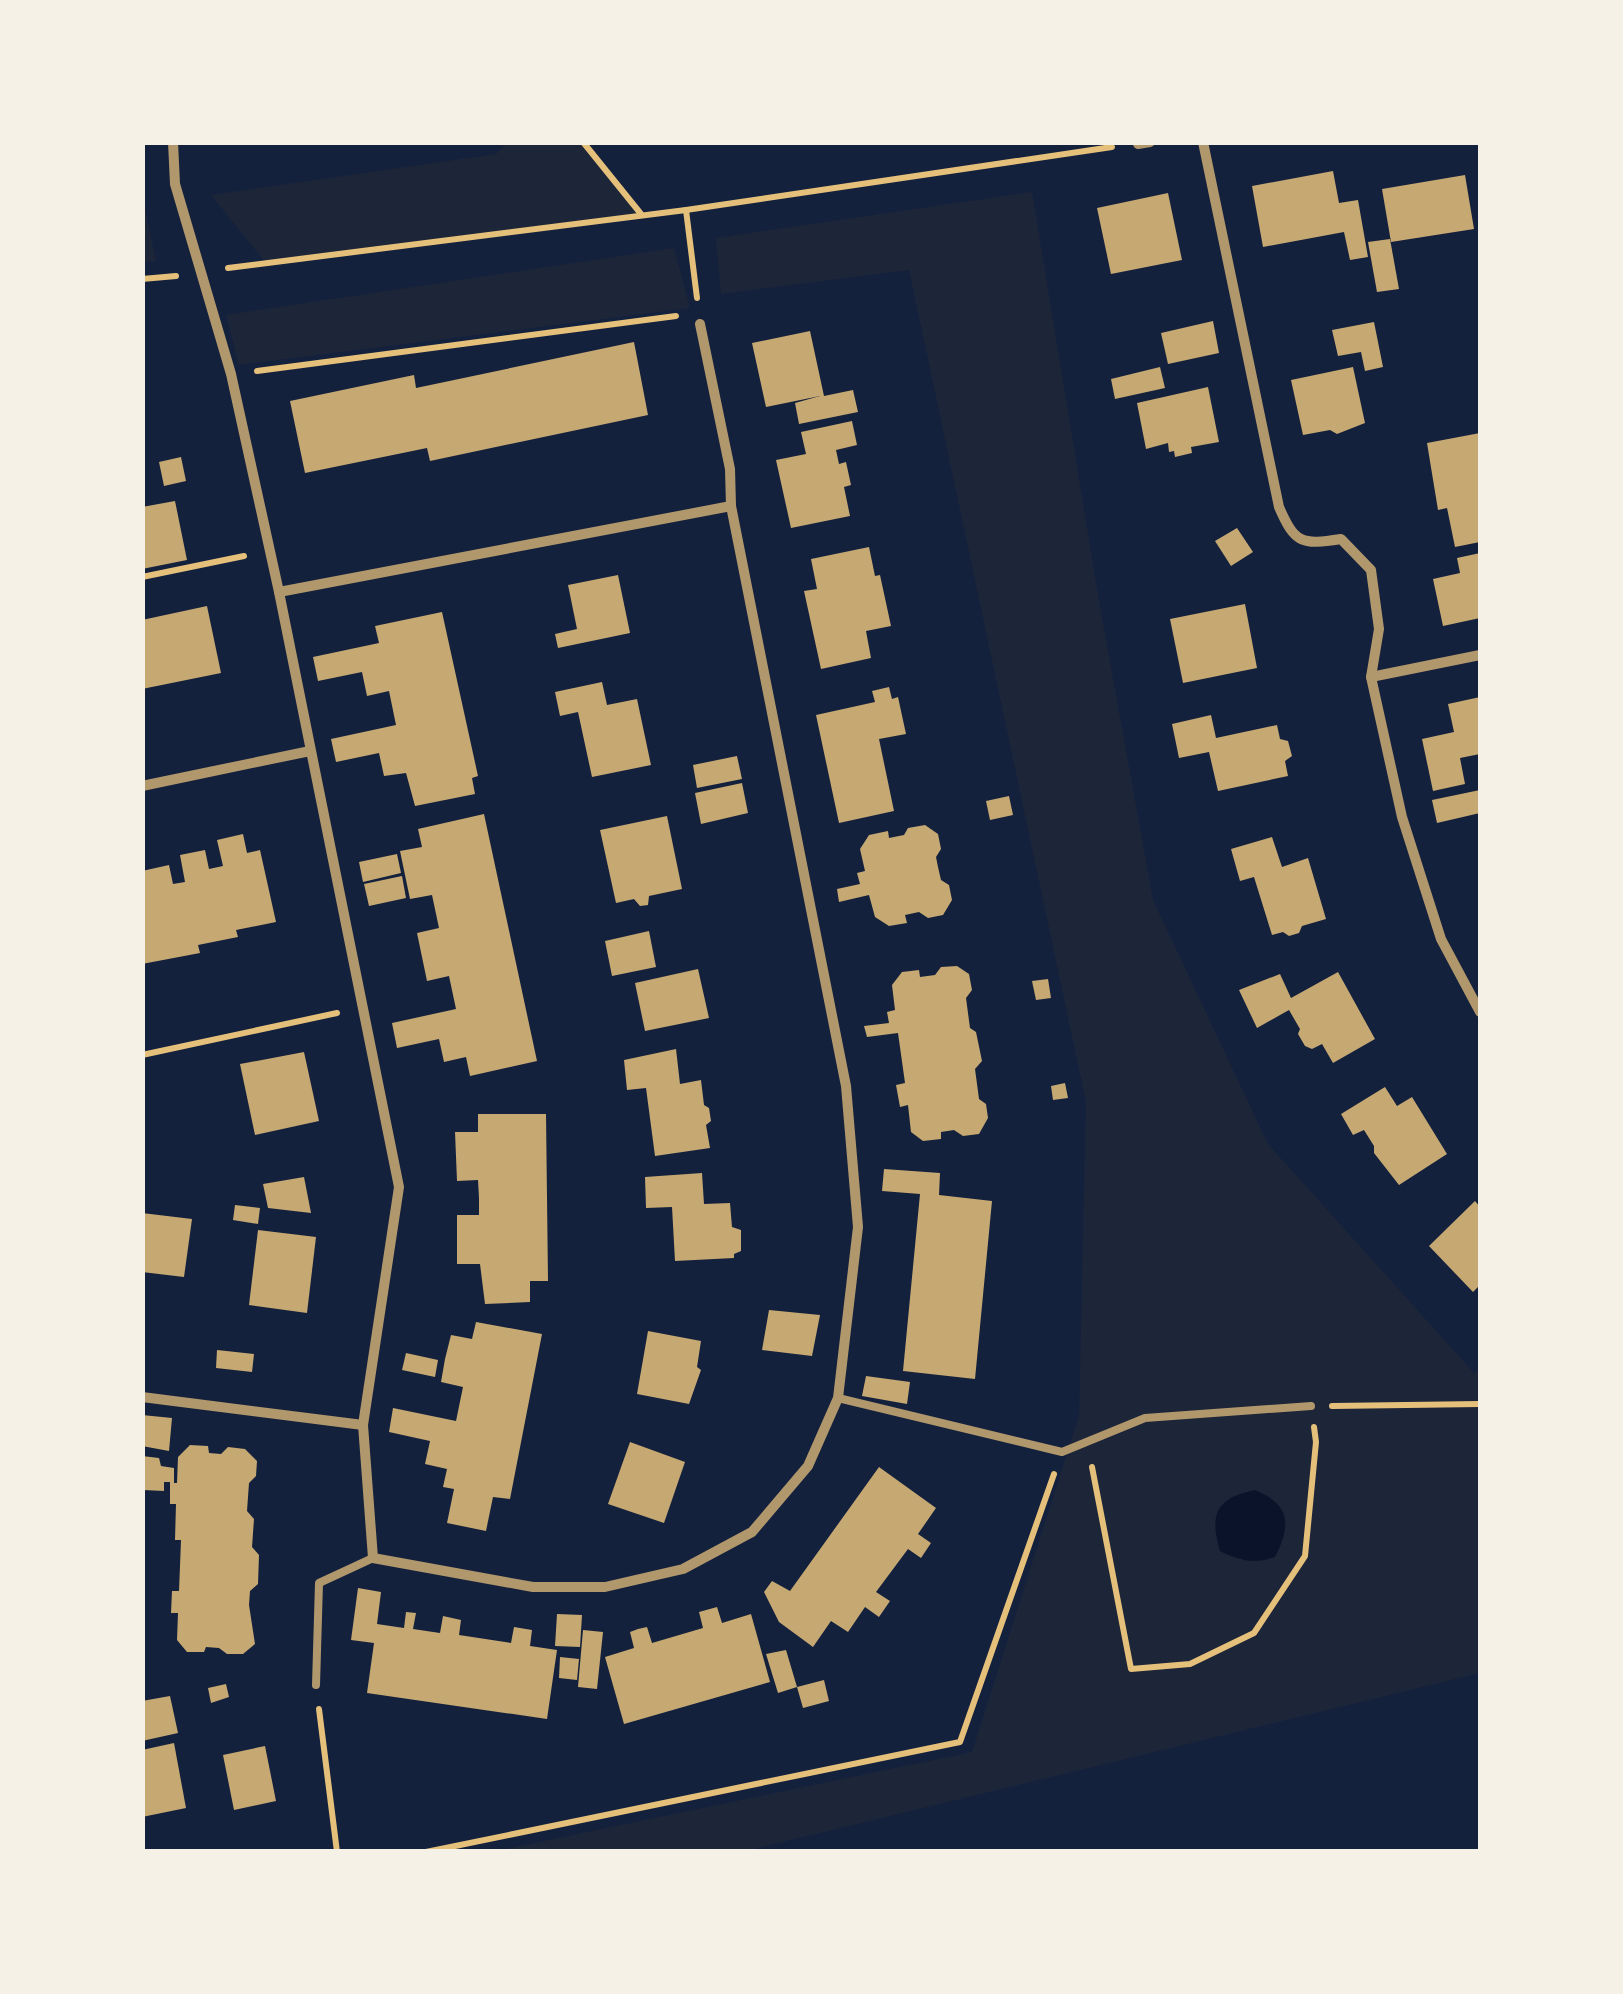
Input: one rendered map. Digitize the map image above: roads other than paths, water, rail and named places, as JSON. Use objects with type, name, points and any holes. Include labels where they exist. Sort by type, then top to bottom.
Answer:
[{"type":"street","points":[[173,142],[175,184],[231,374],[270,550],[399,1187],[363,1425],[374,1558],[533,1587],[605,1587],[683,1569],[752,1532],[808,1466],[838,1398],[858,1227],[846,1086],[731,506],[730,468],[699,318]]},
{"type":"street","points":[[1203,142],[1279,507],[1290,533],[1310,544],[1341,539],[1371,570],[1380,629],[1371,677],[1402,817],[1441,939],[1480,1012]]},
{"type":"street","points":[[279,592],[731,506]]},
{"type":"street","points":[[1371,677],[1480,654]]},
{"type":"street","points":[[142,786],[310,751]]},
{"type":"street","points":[[142,1397],[363,1425]]},
{"type":"lane","points":[[838,1398],[1062,1452],[1145,1418],[1311,1406]]},
{"type":"lane","points":[[316,1684],[319,1584],[374,1558]]}]
